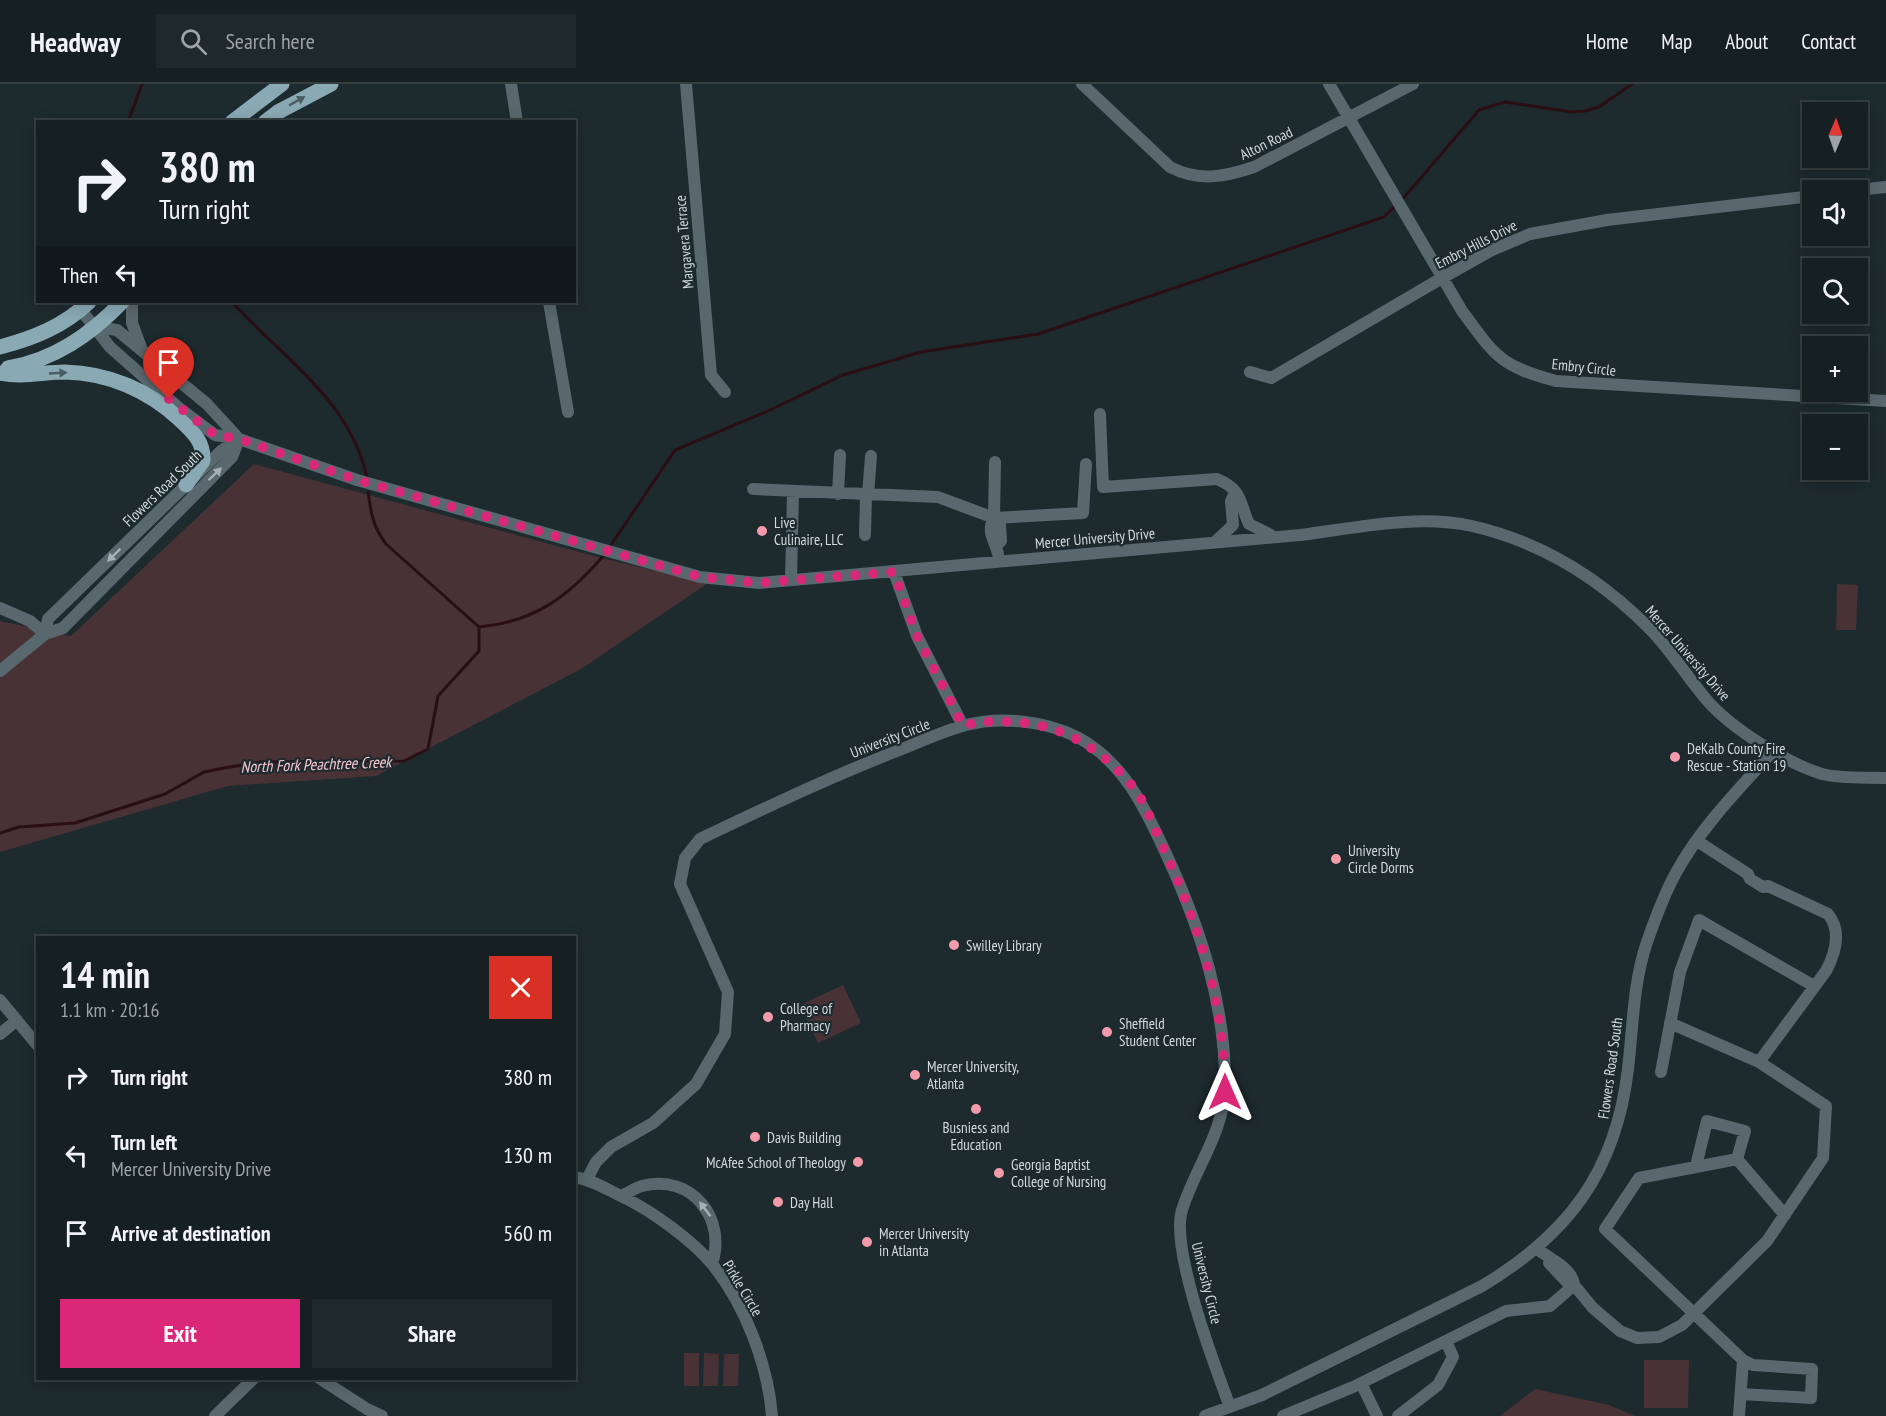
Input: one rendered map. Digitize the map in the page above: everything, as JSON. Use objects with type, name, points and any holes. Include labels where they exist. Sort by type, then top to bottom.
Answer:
[{"type":"main road","points":[[235,120],[282,84]]},
{"type":"main road","points":[[268,120],[278,112],[331,84]]},
{"type":"main road","points":[[0,372],[60,352],[97,327],[121,303]]},
{"type":"main road","points":[[0,347],[32,338],[65,322],[85,305]]},
{"type":"main road","points":[[0,372],[13,376],[65,372],[94,375],[135,388],[166,408],[198,437],[202,461],[186,485]]},
{"type":"street","points":[[511,84],[517,120]]},
{"type":"street","name":"Margavera Terrace","points":[[686,84],[711,375],[725,392]]},
{"type":"street","name":"Alton Road","points":[[1082,84],[1170,167],[1186,176],[1204,178],[1232,174],[1254,167],[1413,84]]},
{"type":"street","name":"Embry Circle","points":[[1329,84],[1442,278],[1487,345],[1507,364],[1525,373],[1556,381],[1607,386],[1886,401]]},
{"type":"street","points":[[1868,189],[1886,187]]},
{"type":"street","name":"Embry Hills Drive","points":[[1250,372],[1270,378],[1492,250],[1530,234],[1607,220],[1802,197]]},
{"type":"street","points":[[132,303],[132,323],[142,351]]},
{"type":"street","points":[[549,303],[568,412]]},
{"type":"street","name":"Mercer University Drive","points":[[85,305],[110,347],[215,435],[239,439],[357,480],[700,577],[759,583],[1276,537],[1384,524],[1433,522],[1470,526],[1501,534],[1551,553],[1624,604],[1652,631],[1718,711],[1774,750],[1799,765],[1825,775],[1886,778]]},
{"type":"street","name":"Mercer University Drive","points":[[97,327],[116,329],[207,404],[239,439]]},
{"type":"street","points":[[1100,414],[1103,487],[1217,479],[1230,484],[1242,499],[1249,524],[1276,537]]},
{"type":"street","name":"Flowers Road South","points":[[45,634],[48,619],[221,451],[239,439]]},
{"type":"street","name":"Flowers Road South","points":[[0,671],[45,634],[63,628],[232,457],[239,439]]},
{"type":"street","points":[[838,494],[840,455]]},
{"type":"street","points":[[865,535],[871,456]]},
{"type":"street","points":[[995,462],[994,518],[990,525],[991,540],[996,546],[999,562]]},
{"type":"street","points":[[753,489],[793,493],[938,497],[994,518],[1083,513],[1086,464]]},
{"type":"street","points":[[791,580],[793,493]]},
{"type":"street","points":[[1215,542],[1233,525],[1232,501],[1235,493]]},
{"type":"street","points":[[1233,519],[1246,517]]},
{"type":"street","points":[[894,572],[917,636],[963,726]]},
{"type":"street","points":[[0,608],[30,621],[45,634]]},
{"type":"street","name":"University Circle","points":[[581,1178],[611,1147],[653,1123],[696,1084],[725,1034],[728,992],[680,884],[681,871],[692,848],[700,838],[856,767],[963,726],[995,721],[1028,723],[1078,738],[1097,751],[1134,788],[1183,890],[1206,955],[1219,1012],[1225,1058],[1225,1092],[1218,1129],[1181,1212],[1180,1239],[1208,1347],[1230,1407]]},
{"type":"street","name":"Flowers Road South","points":[[1205,1416],[1316,1369],[1482,1286],[1514,1267],[1575,1208],[1608,1155],[1623,1104],[1634,1005],[1647,944],[1676,872],[1697,842],[1774,750]]},
{"type":"street","points":[[1697,842],[1748,874],[1754,873],[1767,881],[1768,886],[1828,914],[1834,921],[1837,932],[1832,960],[1758,1062]]},
{"type":"street","points":[[1661,1072],[1680,972],[1699,920],[1814,986]]},
{"type":"street","points":[[0,1000],[36,1044]]},
{"type":"street","points":[[0,1034],[17,1020]]},
{"type":"street","points":[[1536,1248],[1548,1260],[1547,1270],[1620,1331],[1637,1338],[1659,1337],[1682,1325],[1767,1241],[1823,1158],[1826,1106],[1758,1062],[1670,1023]]},
{"type":"street","points":[[1695,1166],[1707,1120],[1744,1131],[1737,1159]]},
{"type":"street","points":[[1737,1159],[1785,1215]]},
{"type":"street","points":[[1737,1159],[1640,1178],[1605,1229],[1743,1360],[1753,1365],[1812,1369],[1811,1398],[1741,1394]]},
{"type":"street","name":"Pirkle Circle","points":[[581,1178],[652,1212],[712,1264],[747,1319],[766,1380],[772,1416]]},
{"type":"street","points":[[621,1196],[642,1186],[660,1184],[677,1187],[692,1194],[709,1211],[716,1233],[717,1249],[712,1264]]},
{"type":"street","points":[[1283,1416],[1361,1383],[1506,1311],[1550,1306],[1570,1289]]},
{"type":"street","points":[[1398,1416],[1438,1385],[1453,1357],[1446,1341]]},
{"type":"street","points":[[1739,1416],[1743,1360]]},
{"type":"street","points":[[215,1416],[252,1380]]},
{"type":"street","points":[[322,1380],[382,1416]]},
{"type":"street","points":[[1361,1383],[1377,1416]]},
{"type":"shaded area","points":[[254,464],[605,559],[708,583],[581,669],[376,776],[228,786],[0,852],[0,621],[71,636]]},
{"type":"shaded area","points":[[1837,584],[1858,585],[1856,630],[1836,630]]},
{"type":"shaded area","points":[[843,985],[861,1023],[818,1043],[800,1005]]},
{"type":"shaded area","points":[[684,1353],[699,1353],[699,1386],[684,1386]]},
{"type":"shaded area","points":[[704,1353],[719,1354],[718,1386],[703,1386]]},
{"type":"shaded area","points":[[724,1354],[739,1354],[738,1386],[723,1386]]},
{"type":"shaded area","points":[[1644,1360],[1689,1360],[1688,1408],[1644,1408]]},
{"type":"shaded area","points":[[1535,1389],[1609,1405],[1635,1416],[1500,1416]]},
{"type":"waterway","name":"North Fork Peachtree Creek","points":[[129,120],[142,84]]},
{"type":"waterway","points":[[1401,201],[1479,110],[1505,102],[1572,112],[1585,111],[1599,107],[1632,84]]},
{"type":"waterway","points":[[609,548],[675,450],[768,411],[843,375],[921,352],[1038,334],[1384,217],[1396,205]]},
{"type":"waterway","name":"North Fork Peachtree Creek","points":[[233,303],[331,403],[359,451],[367,478]]},
{"type":"waterway","name":"North Fork Peachtree Creek","points":[[0,833],[19,827],[75,823],[165,794],[204,772],[224,768],[261,762],[404,761],[428,749],[438,696],[479,651],[479,627],[386,544],[373,520],[368,492]]},
{"type":"waterway","points":[[479,627],[517,619],[550,604],[578,582],[605,554]]},
{"type":"place","name":"Live Culinaire, LLC","points":[[762,531]]},
{"type":"place","name":"DeKalb County Fire Rescue - Station 19","points":[[1675,757]]},
{"type":"place","name":"University Circle Dorms","points":[[1336,859]]},
{"type":"place","name":"Swilley Library","points":[[954,945]]},
{"type":"place","name":"College of Pharmacy","points":[[768,1017]]},
{"type":"place","name":"Sheffield Student Center","points":[[1107,1032]]},
{"type":"place","name":"Mercer University, Atlanta","points":[[915,1075]]},
{"type":"place","name":"Busniess and Education","points":[[976,1109]]},
{"type":"place","name":"Davis Building","points":[[755,1137]]},
{"type":"place","name":"McAfee School of Theology","points":[[858,1162]]},
{"type":"place","name":"Georgia Baptist College of Nursing","points":[[999,1173]]},
{"type":"place","name":"Day Hall","points":[[778,1202]]},
{"type":"place","name":"Mercer University in Atlanta","points":[[867,1242]]},
{"type":"route","points":[[169,399],[215,435],[239,439],[303,464],[357,480],[700,577],[759,583],[894,572],[898,590],[917,636],[963,726],[995,721],[1028,723],[1054,729],[1078,738],[1097,751],[1134,788],[1183,890],[1206,955],[1219,1012],[1225,1058],[1225,1092]]}]
